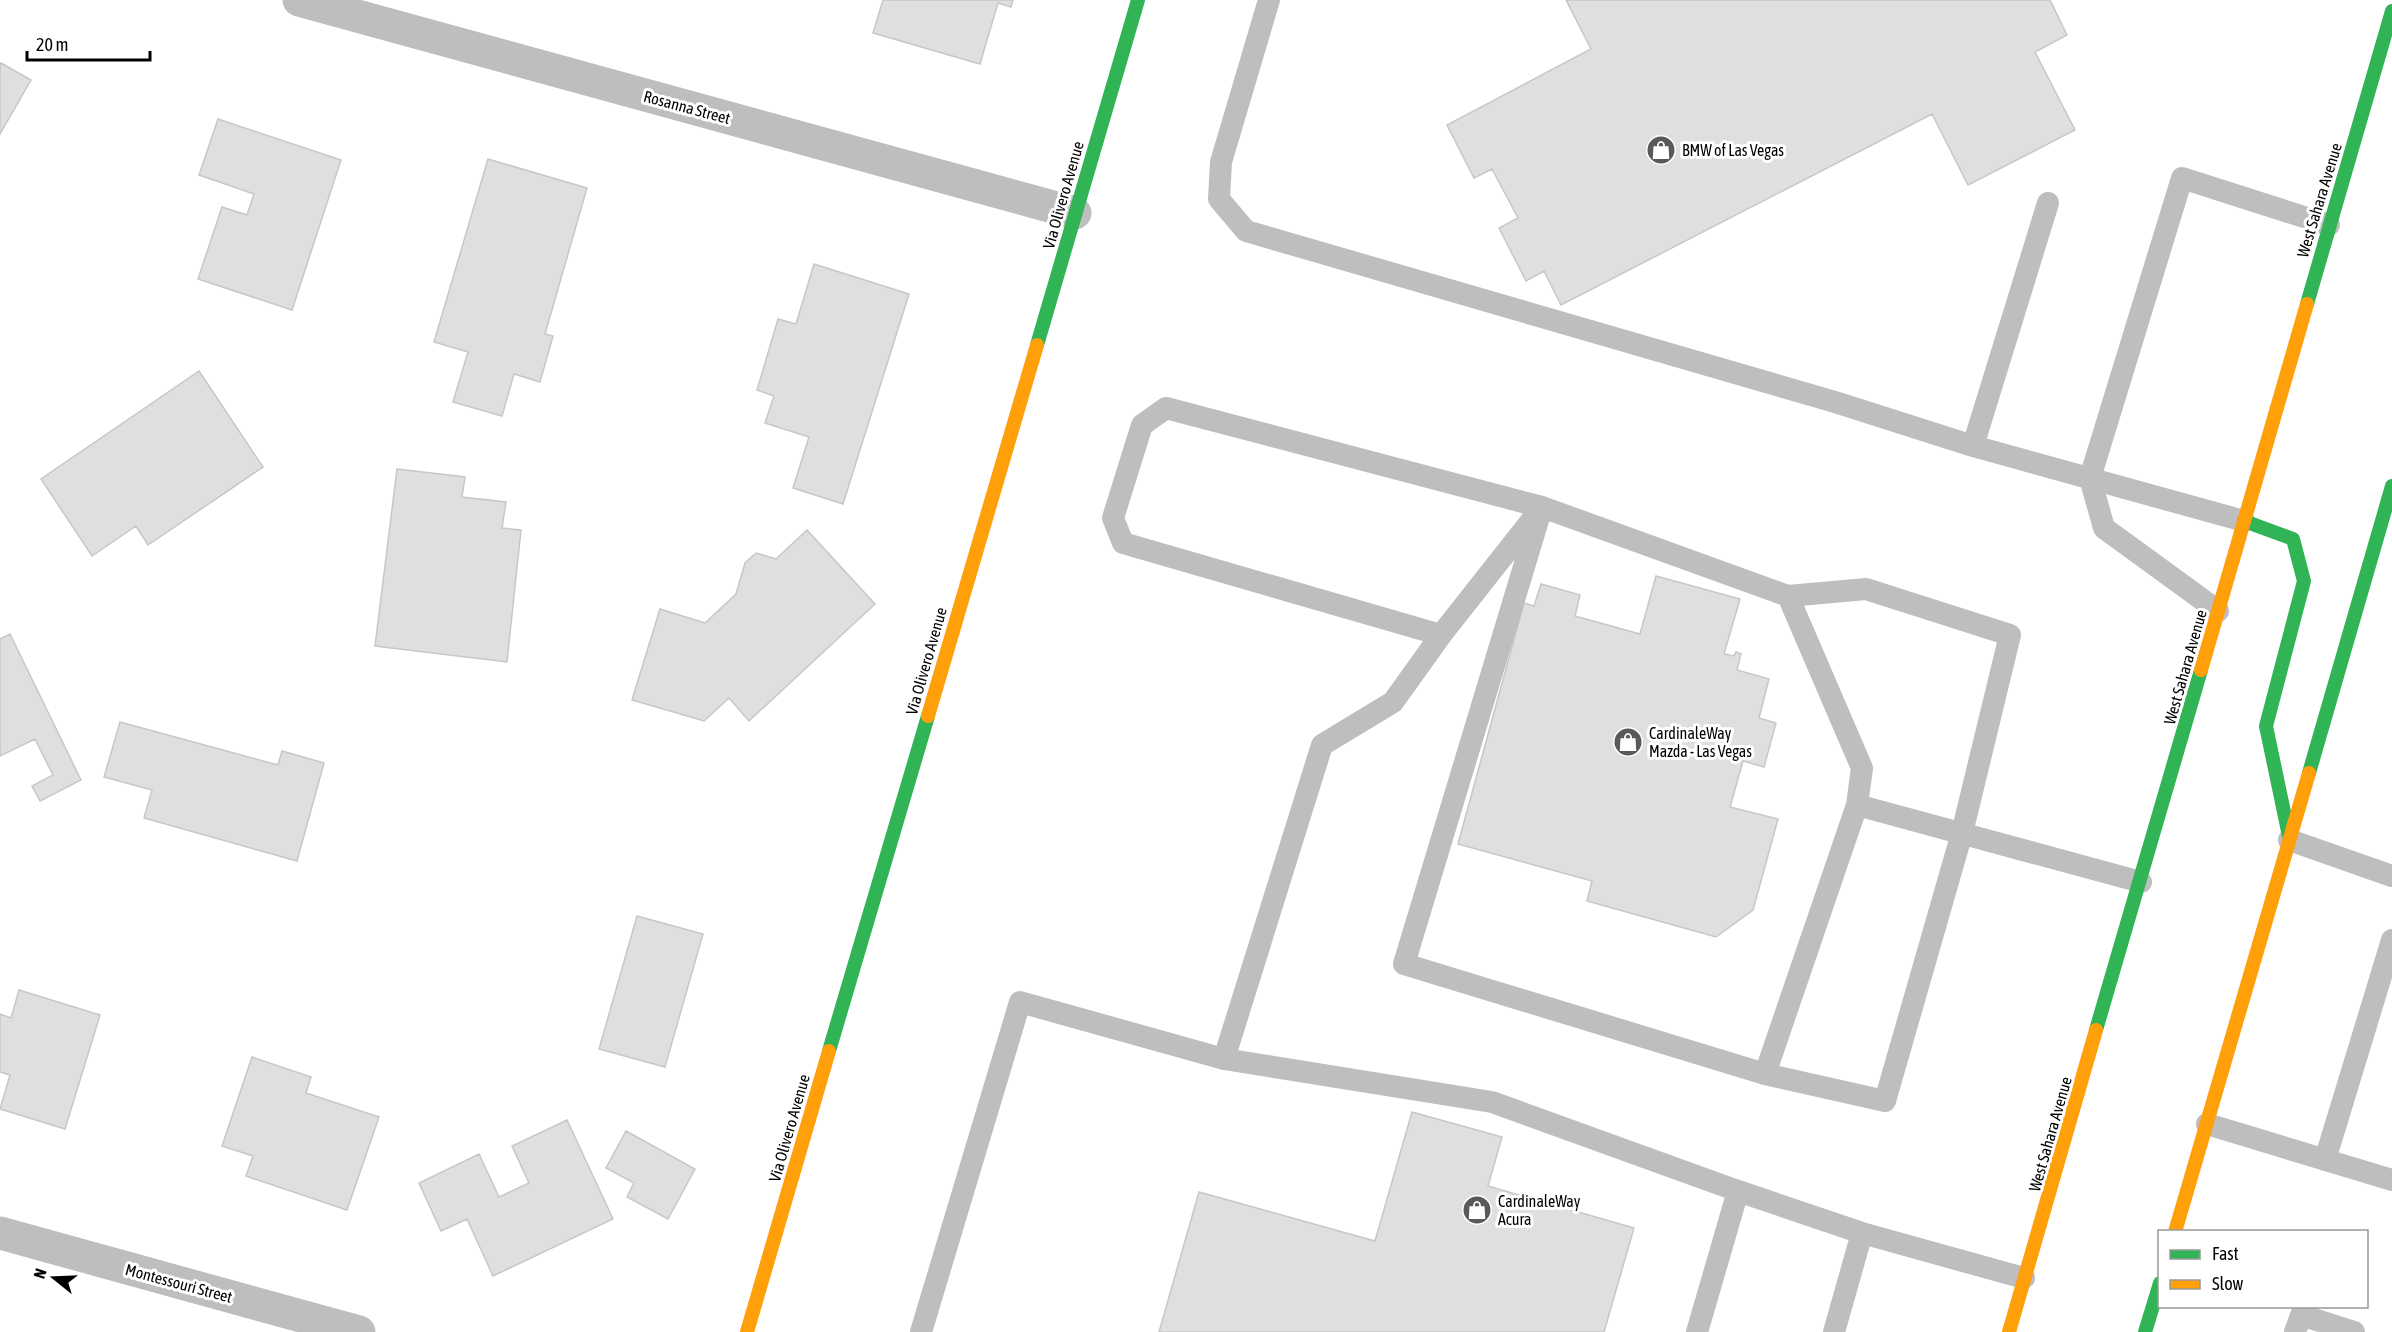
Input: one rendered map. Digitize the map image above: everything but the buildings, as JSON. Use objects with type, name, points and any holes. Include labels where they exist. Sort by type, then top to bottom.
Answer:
[{"type":"main road","name":"Via Olivero Avenue","points":[[747,1332],[1138,0]]},
{"type":"main road","name":"West Sahara Avenue","points":[[2009,1332],[2392,11]]},
{"type":"main road","points":[[2176,1230],[2392,486]]},
{"type":"main road","points":[[2244,521],[2293,539],[2304,580],[2266,726],[2289,840]]},
{"type":"main road","points":[[2145,1332],[2158,1290]]},
{"type":"street","name":"Rosanna Street","points":[[299,0],[1075,213]]},
{"type":"street","name":"Montessouri Street","points":[[0,1233],[358,1332]]},
{"type":"lane","points":[[1269,0],[1221,162],[1219,199],[1246,231],[1835,402],[1973,446],[2244,521]]},
{"type":"lane","points":[[2218,611],[2104,528],[2090,478],[2182,178],[2329,225]]},
{"type":"lane","points":[[1973,446],[2048,203]]},
{"type":"lane","points":[[1441,635],[1123,543],[1113,518],[1142,425],[1166,408],[1542,507],[1788,596],[1866,589],[2010,635],[1962,833],[1885,1101],[1765,1074],[1404,964],[1542,507]]},
{"type":"lane","points":[[1224,1059],[1322,745],[1393,702],[1441,635],[1542,507]]},
{"type":"lane","points":[[1765,1074],[1857,805],[1862,768],[1788,596]]},
{"type":"lane","points":[[1857,805],[2141,882]]},
{"type":"lane","points":[[2289,840],[2392,876]]},
{"type":"lane","points":[[2325,1160],[2392,940]]},
{"type":"lane","points":[[921,1332],[1020,1002],[1224,1059],[1491,1102],[1862,1233],[2024,1278]]},
{"type":"lane","points":[[2207,1124],[2392,1180]]},
{"type":"lane","points":[[1697,1332],[1738,1191]]},
{"type":"lane","points":[[1834,1332],[1862,1233]]},
{"type":"lane","points":[[2295,1332],[2301,1315],[2354,1332]]},
{"type":"traffic: fast","points":[[1037,345],[1138,0]]},
{"type":"traffic: fast","points":[[2307,304],[2392,11]]},
{"type":"traffic: fast","points":[[2309,773],[2392,486]]},
{"type":"traffic: fast","points":[[2244,521],[2293,539],[2304,581],[2266,726],[2289,836]]},
{"type":"traffic: fast","points":[[2096,1030],[2201,670]]},
{"type":"traffic: fast","points":[[829,1051],[928,716]]},
{"type":"traffic: fast","points":[[2145,1332],[2158,1290]]},
{"type":"traffic: slow","points":[[2201,670],[2307,304]]},
{"type":"traffic: slow","points":[[928,716],[1037,345]]},
{"type":"traffic: slow","points":[[2176,1230],[2309,773]]},
{"type":"traffic: slow","points":[[2009,1332],[2096,1030]]},
{"type":"traffic: slow","points":[[747,1332],[829,1051]]},
{"type":"place","name":"BMW of Las Vegas","points":[[1661,150]]},
{"type":"place","name":"CardinaleWay Mazda - Las Vegas","points":[[1628,742]]},
{"type":"place","name":"CardinaleWay Acura","points":[[1477,1210]]}]
